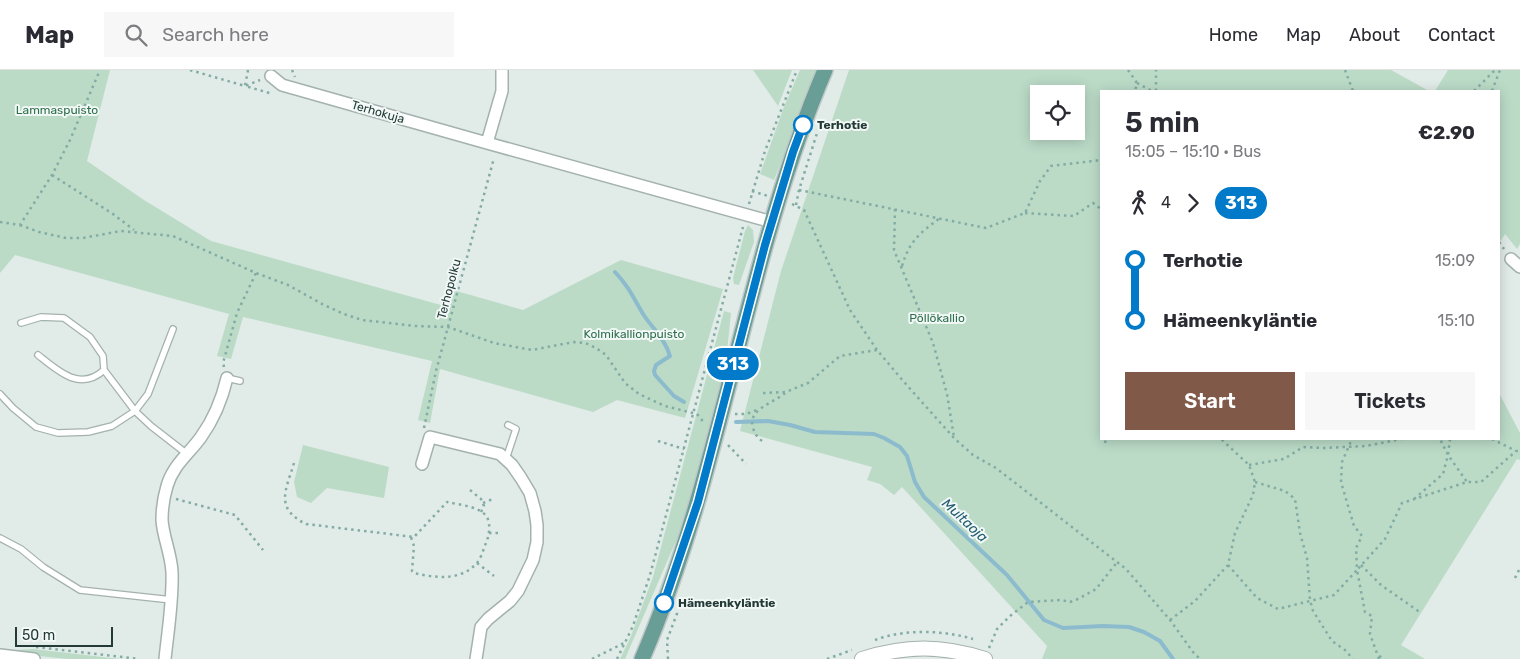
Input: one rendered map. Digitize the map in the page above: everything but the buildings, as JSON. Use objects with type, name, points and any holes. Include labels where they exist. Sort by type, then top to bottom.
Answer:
[{"type":"main road","points":[[642,659],[655,628],[698,502],[746,314],[778,199],[806,116],[825,70]]},
{"type":"street","points":[[502,70],[500,100],[487,143],[772,222]]},
{"type":"street","name":"Terhokuja","points":[[271,76],[282,85],[487,143]]},
{"type":"street","points":[[1511,259],[1520,267]]},
{"type":"street","points":[[164,659],[172,600],[171,555],[162,520],[165,496],[173,470],[201,437],[209,424],[221,400],[227,378]]},
{"type":"street","points":[[422,464],[431,432],[500,454],[521,478],[530,493],[537,525],[537,542],[533,560],[518,591],[510,601],[481,627],[476,659]]},
{"type":"street","points":[[862,659],[878,654],[904,650],[934,648],[986,655]]},
{"type":"street","points":[[0,655],[34,659]]},
{"type":"lane","points":[[21,323],[41,316],[64,318],[90,337],[103,356],[104,370],[135,411],[150,426],[187,454]]},
{"type":"lane","points":[[0,394],[13,408],[36,427],[58,433],[88,432],[112,426],[135,411],[148,394],[173,329]]},
{"type":"lane","points":[[38,355],[62,374],[80,380],[96,377],[104,370]]},
{"type":"lane","points":[[227,378],[240,381]]},
{"type":"lane","points":[[506,460],[516,429],[508,425]]},
{"type":"lane","points":[[0,538],[21,549],[43,567],[80,590],[172,600]]},
{"type":"path","points":[[20,225],[52,176],[70,140],[100,70]]},
{"type":"path","points":[[190,70],[245,86],[271,76]]},
{"type":"path","points":[[617,659],[633,626],[650,575],[747,216],[752,191],[765,151],[797,70]]},
{"type":"path","points":[[1128,70],[1137,83],[1152,90]]},
{"type":"path","points":[[1154,90],[1156,70]]},
{"type":"path","points":[[1345,70],[1352,90]]},
{"type":"path","points":[[1475,90],[1495,70]]},
{"type":"path","points":[[1492,90],[1500,70]]},
{"type":"path","points":[[1135,90],[1137,83]]},
{"type":"path","points":[[796,205],[820,124]]},
{"type":"path","name":"Terhopolku","points":[[424,426],[436,371],[495,155],[501,156],[504,147]]},
{"type":"path","points":[[1025,213],[1040,181],[1051,166],[1100,160]]},
{"type":"path","points":[[52,176],[113,214],[135,231]]},
{"type":"path","points":[[799,190],[986,228],[1025,213],[1074,216],[1093,203],[1100,208]]},
{"type":"path","points":[[752,191],[796,205],[804,210],[850,310],[877,350],[954,438],[1118,562],[1170,620],[1200,659]]},
{"type":"path","points":[[895,209],[894,250],[933,343],[947,394],[954,438]]},
{"type":"path","points":[[901,267],[907,249],[921,232],[940,218]]},
{"type":"path","points":[[0,222],[20,225],[39,232],[66,238],[83,238],[120,231],[173,236],[256,273],[288,285],[337,311],[362,320],[415,326],[448,327],[494,343],[532,350],[568,343],[585,343],[606,355],[625,382],[639,394],[665,406],[693,413]]},
{"type":"path","points":[[227,378],[223,362],[237,313],[256,273]]},
{"type":"path","points":[[720,418],[758,410],[778,399],[786,392],[808,383],[840,356],[877,350]]},
{"type":"path","points":[[763,393],[786,392]]},
{"type":"path","points":[[758,410],[752,418],[752,422],[756,437],[762,442]]},
{"type":"path","points":[[424,426],[431,432],[422,436],[424,426]]},
{"type":"path","points":[[1170,620],[1195,601],[1228,565],[1235,533],[1253,495],[1255,482],[1249,465],[1222,440]]},
{"type":"path","points":[[1352,440],[1342,462],[1341,482],[1354,526],[1362,536],[1356,548],[1356,570],[1365,612],[1372,616],[1370,634],[1379,657],[1385,659]]},
{"type":"path","points":[[1249,465],[1284,459],[1303,447],[1366,446],[1396,440]]},
{"type":"path","points":[[1440,440],[1448,455],[1467,482]]},
{"type":"path","points":[[1413,500],[1443,474],[1450,440]]},
{"type":"path","points":[[1228,565],[1257,598],[1278,609],[1334,595],[1385,539],[1402,503],[1467,482],[1481,482],[1518,451],[1494,440]]},
{"type":"path","points":[[658,441],[684,449]]},
{"type":"path","points":[[294,463],[284,497],[285,507],[298,520],[306,524],[414,537],[447,502],[470,507],[481,512],[486,517],[489,532],[477,563],[465,573],[454,577],[414,573],[412,570],[414,546],[411,537]]},
{"type":"path","points":[[1255,482],[1285,491],[1294,499],[1307,558],[1310,600],[1313,610],[1332,641],[1345,650],[1353,659]]},
{"type":"path","points":[[470,490],[483,503],[484,506],[481,512]]},
{"type":"path","points":[[165,496],[235,515],[263,550]]},
{"type":"path","points":[[483,503],[495,498]]},
{"type":"path","points":[[489,532],[499,533]]},
{"type":"path","points":[[986,655],[998,629],[1010,616],[1028,602],[1061,600],[1070,602],[1078,600],[1096,589],[1118,562]]},
{"type":"path","points":[[477,563],[494,576]]},
{"type":"path","points":[[1361,566],[1381,585],[1421,613]]},
{"type":"path","points":[[1515,578],[1520,568]]},
{"type":"path","points":[[668,659],[667,640],[678,611]]},
{"type":"path","points":[[592,659],[625,643]]},
{"type":"path","points":[[28,646],[140,659]]},
{"type":"green space","name":"Kolmikallionpuisto","points":[[0,70],[110,70],[87,161],[144,200],[211,241],[448,307],[453,290],[523,310],[621,260],[723,289],[685,418],[617,400],[593,412],[440,369],[430,423],[418,420],[432,361],[243,317],[231,359],[217,356],[229,314],[15,255],[0,273]]},
{"type":"green space","points":[[753,70],[792,70],[778,106]]},
{"type":"green space","points":[[800,70],[817,70],[774,180],[760,174],[784,107]]},
{"type":"green space","name":"Pöllökallio","points":[[849,70],[1391,70],[1427,90],[1100,90],[1100,440],[1500,440],[1500,395],[1520,433],[1520,460],[1517,459],[1401,645],[1425,659],[1042,659],[1047,646],[902,487],[894,495],[880,484],[867,480],[872,467],[740,431],[781,271]]},
{"type":"green space","points":[[1448,70],[1520,70],[1520,244],[1517,249],[1505,234],[1500,242],[1500,90],[1436,90]]},
{"type":"green space","points":[[748,225],[753,230],[754,242],[739,285],[734,284],[733,278]]},
{"type":"green space","points":[[724,311],[731,313],[726,361],[691,500],[682,527],[625,659],[620,659],[631,636],[653,577]]},
{"type":"green space","points":[[303,445],[389,467],[384,498],[327,488],[311,503],[297,497],[294,482]]},
{"type":"green space","points":[[33,649],[120,659],[67,659],[12,653],[13,650]]},
{"type":"waterway","name":"Multaoja","points":[[615,272],[668,350],[670,356],[656,365],[655,375],[674,396],[684,402]]},
{"type":"waterway","name":"Multaoja","points":[[736,422],[768,421],[815,432],[874,434],[884,438],[900,447],[907,456],[915,482],[924,497],[1007,575],[1044,620],[1063,628],[1129,627],[1144,632],[1160,641],[1173,659]]},
{"type":"bus line","name":"313","points":[[664,603],[698,502],[765,245],[803,125]]},
{"type":"place","name":"Terhotie","points":[[803,125]]},
{"type":"place","name":"Hämeenkyläntie","points":[[664,603]]},
{"type":"park label","name":"Lammaspuisto","points":[[57,110]]}]
